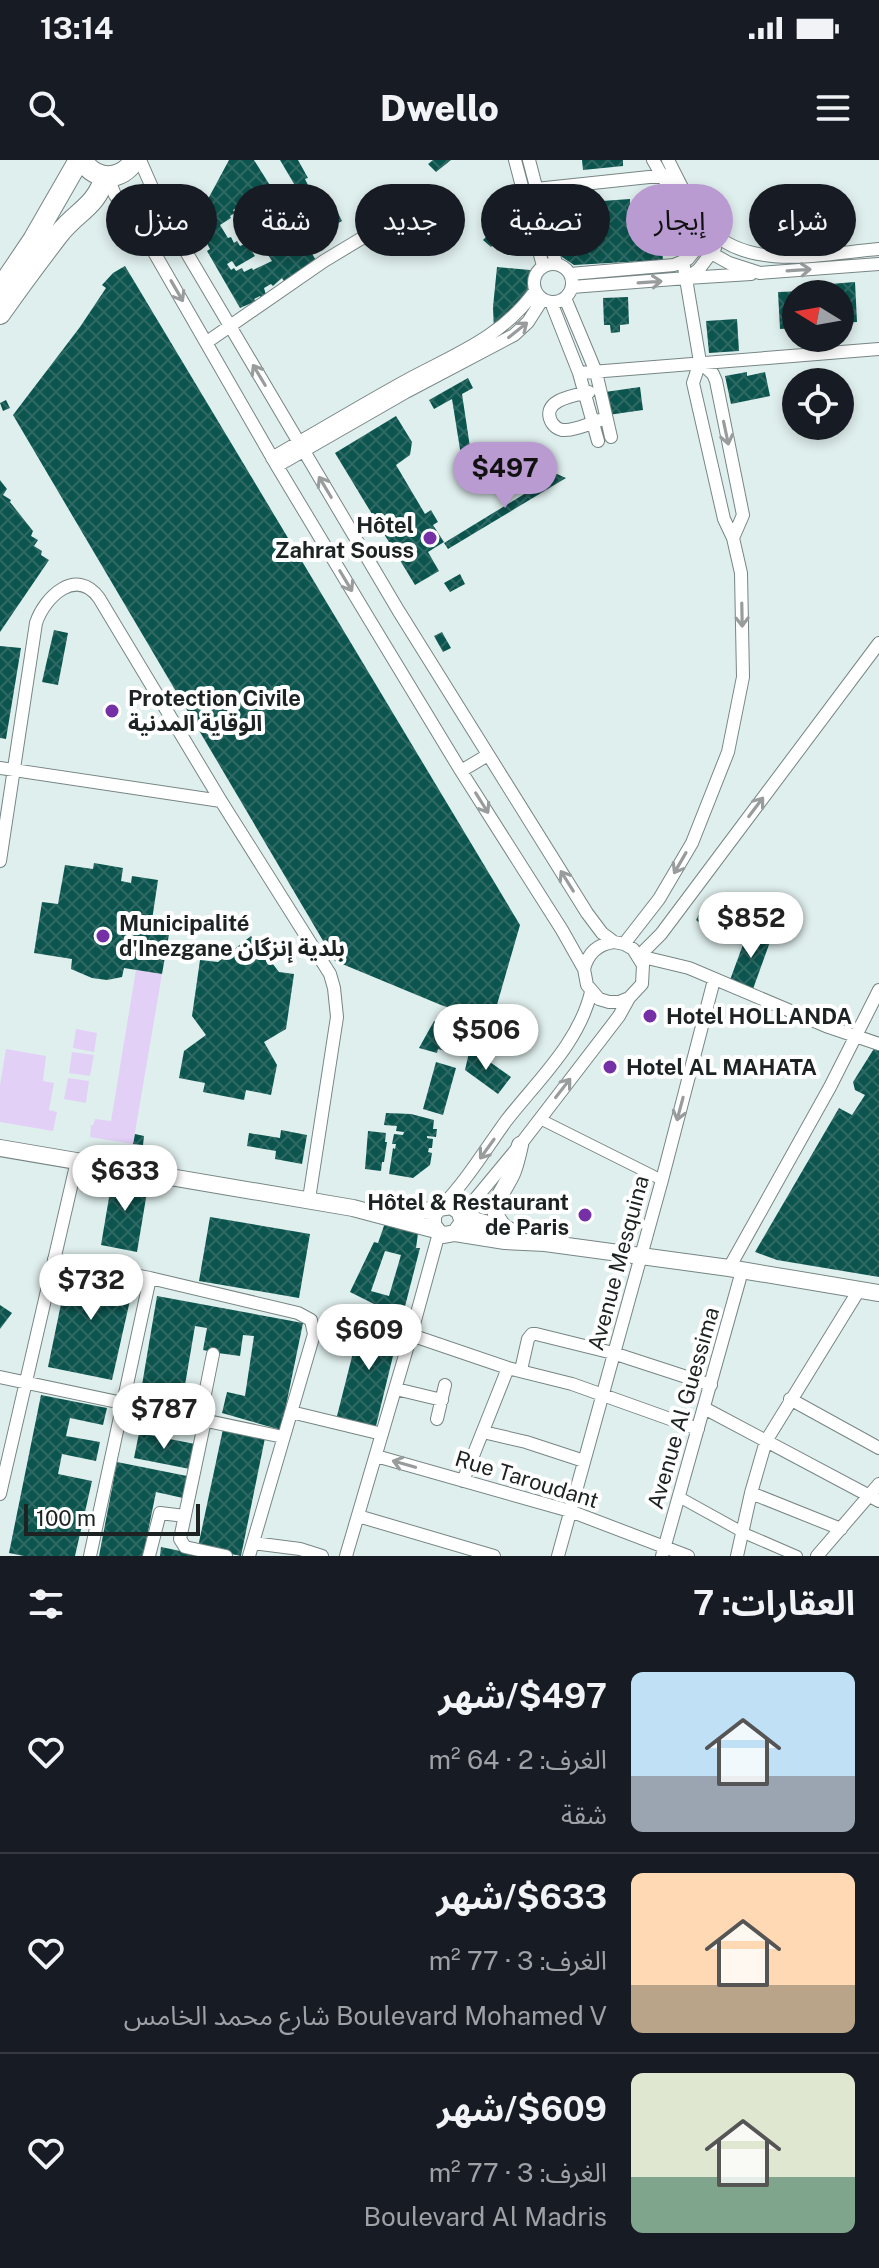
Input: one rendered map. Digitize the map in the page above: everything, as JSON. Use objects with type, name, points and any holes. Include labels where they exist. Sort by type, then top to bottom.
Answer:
[{"type":"main road","points":[[0,289],[80,160],[90,170],[107,177],[123,173],[137,160]]},
{"type":"main road","points":[[0,314],[66,225],[93,203],[107,177]]},
{"type":"street","points":[[137,160],[175,233],[398,610],[587,913],[602,933],[633,949],[643,965],[642,984],[619,1016],[462,1216],[461,1226],[443,1232]]},
{"type":"street","points":[[515,160],[549,264]]},
{"type":"street","points":[[529,160],[535,184]]},
{"type":"street","points":[[653,160],[676,184]]},
{"type":"street","points":[[668,160],[668,174],[673,184]]},
{"type":"street","points":[[580,184],[668,174]]},
{"type":"street","points":[[107,177],[461,771],[562,930],[584,969],[591,992],[609,1002],[629,998]]},
{"type":"street","points":[[207,342],[355,242]]},
{"type":"street","points":[[733,244],[753,254],[773,257],[879,249]]},
{"type":"street","points":[[548,256],[549,264]]},
{"type":"street","points":[[275,462],[402,383],[493,334],[521,310],[543,298],[569,286],[666,267],[690,256]]},
{"type":"street","points":[[687,278],[709,256]]},
{"type":"street","points":[[716,256],[760,273]]},
{"type":"street","points":[[584,969],[586,960],[597,947],[619,943],[659,899],[692,843],[728,752],[743,677],[741,573],[733,538],[724,519],[693,383],[700,362],[683,261]]},
{"type":"street","points":[[598,441],[579,373],[535,275],[549,264],[561,265],[569,286],[596,372],[611,437]]},
{"type":"street","points":[[569,286],[879,264]]},
{"type":"street","points":[[579,373],[879,349]]},
{"type":"street","points":[[700,362],[716,381],[743,515],[733,538]]},
{"type":"street","points":[[600,389],[557,401],[552,405],[550,419],[563,430],[607,418]]},
{"type":"street","points":[[0,861],[6,769],[36,623],[49,597],[83,586],[92,589],[99,598],[221,801],[323,961],[334,988],[337,1017],[309,1199]]},
{"type":"street","points":[[639,956],[661,934],[879,643]]},
{"type":"street","points":[[461,771],[488,755]]},
{"type":"street","points":[[6,769],[221,801]]},
{"type":"street","points":[[639,956],[679,965],[879,1044]]},
{"type":"street","name":"Avenue Mesquina","points":[[558,1556],[714,980]]},
{"type":"street","name":"Avenue Al Guessima","points":[[664,1551],[711,1385],[736,1270],[879,990]]},
{"type":"street","points":[[443,1232],[432,1220],[439,1208],[466,1178],[507,1120],[570,1041],[587,1011],[591,992]]},
{"type":"street","points":[[540,1119],[662,1180]]},
{"type":"street","points":[[507,1230],[500,1224],[495,1206],[513,1171],[520,1145]]},
{"type":"street","points":[[0,1148],[309,1199],[443,1232],[545,1243],[879,1293]]},
{"type":"street","points":[[0,1494],[77,1161]]},
{"type":"street","points":[[353,1208],[456,1208],[462,1216],[545,1243]]},
{"type":"street","points":[[346,1556],[443,1232]]},
{"type":"street","points":[[54,1259],[150,1278],[305,1315],[311,1320],[314,1334],[251,1550],[300,1549],[322,1556]]},
{"type":"street","points":[[90,1556],[150,1278]]},
{"type":"street","points":[[737,1556],[766,1441],[859,1290]]},
{"type":"street","points":[[463,1481],[483,1432],[532,1334],[613,1353],[711,1385]]},
{"type":"street","points":[[411,1335],[602,1395],[698,1429]]},
{"type":"street","points":[[213,1354],[180,1539],[185,1547],[226,1556]]},
{"type":"street","points":[[0,1377],[283,1437]]},
{"type":"street","points":[[437,1419],[445,1385]]},
{"type":"street","points":[[396,1389],[442,1400]]},
{"type":"street","points":[[790,1399],[879,1448]]},
{"type":"street","points":[[704,1408],[874,1498]]},
{"type":"street","points":[[291,1412],[382,1434]]},
{"type":"street","points":[[483,1432],[584,1461]]},
{"type":"street","name":"Rue Taroudant","points":[[376,1456],[570,1511],[664,1551],[688,1556]]},
{"type":"street","points":[[817,1556],[874,1498],[879,1484]]},
{"type":"street","points":[[751,1493],[841,1529]]},
{"type":"street","points":[[679,1497],[743,1533],[797,1556]]},
{"type":"street","points":[[149,1556],[160,1513],[185,1516]]},
{"type":"street","points":[[358,1516],[494,1556]]},
{"type":"shaded area","points":[[136,970],[162,974],[133,1144],[90,1137],[95,1119],[111,1121]]},
{"type":"shaded area","points":[[76,1029],[97,1033],[94,1052],[73,1048]]},
{"type":"shaded area","points":[[6,1049],[46,1056],[43,1081],[54,1083],[49,1110],[57,1112],[53,1131],[0,1122],[0,1085]]},
{"type":"shaded area","points":[[72,1052],[94,1055],[90,1076],[69,1073]]},
{"type":"shaded area","points":[[68,1078],[89,1081],[86,1103],[64,1099]]},
{"type":"building","points":[[229,160],[254,160],[269,184],[233,184],[233,214],[220,225],[233,241],[233,256],[255,256],[236,267],[232,261],[227,264],[231,270],[242,268],[244,272],[272,261],[269,256],[313,256],[317,262],[285,283],[282,278],[273,286],[264,288],[266,295],[240,308],[210,256],[217,256],[216,184]]},
{"type":"building","points":[[280,160],[298,160],[308,178],[305,179],[308,184],[294,184]]},
{"type":"building","points":[[433,160],[451,160],[436,172],[428,164]]},
{"type":"building","points":[[582,160],[623,160],[623,166],[583,170]]},
{"type":"building","points":[[626,199],[626,256],[663,256],[663,260],[574,265],[560,256],[610,256],[610,200]]},
{"type":"building","points":[[125,266],[520,925],[496,1008],[500,1009],[496,1024],[335,961],[13,415],[80,327],[106,288],[102,285]]},
{"type":"building","points":[[497,267],[530,270],[532,273],[526,296],[494,332],[493,307]]},
{"type":"building","points":[[854,282],[857,322],[854,322]]},
{"type":"building","points":[[778,292],[782,292],[782,329],[780,329]]},
{"type":"building","points":[[628,297],[629,324],[620,325],[620,332],[611,333],[610,325],[604,325],[603,298]]},
{"type":"building","points":[[737,319],[739,351],[709,353],[706,321]]},
{"type":"building","points":[[747,372],[747,376],[765,372],[770,396],[731,404],[725,376]]},
{"type":"building","points":[[468,378],[473,388],[462,394],[473,467],[463,468],[452,399],[434,409],[429,400]]},
{"type":"building","points":[[640,387],[643,410],[608,415],[605,392]]},
{"type":"building","points":[[6,400],[10,408],[3,411],[0,403]]},
{"type":"building","points":[[396,416],[412,442],[410,455],[396,465],[425,514],[431,510],[438,522],[433,525],[444,542],[428,552],[439,571],[415,585],[335,453]]},
{"type":"building","points":[[557,474],[566,478],[448,549],[444,543]]},
{"type":"building","points":[[0,480],[7,489],[3,495],[11,500],[33,531],[31,536],[38,540],[34,546],[49,560],[0,632]]},
{"type":"building","points":[[460,574],[465,584],[450,592],[444,583]]},
{"type":"building","points":[[54,630],[68,633],[58,685],[42,682]]},
{"type":"building","points":[[442,632],[451,648],[443,652],[434,636]]},
{"type":"building","points":[[0,646],[21,648],[6,739],[0,738]]},
{"type":"building","name":"Municipalité d'Inezgane بلدية إنزگان","points":[[94,863],[123,868],[121,881],[131,883],[132,876],[158,880],[152,920],[171,923],[162,974],[124,968],[122,977],[107,980],[92,978],[71,969],[72,959],[34,953],[42,902],[58,904],[65,865],[93,869]]},
{"type":"building","points":[[702,909],[746,920],[741,934],[702,925],[696,920]]},
{"type":"building","points":[[748,931],[771,939],[753,989],[730,980]]},
{"type":"building","points":[[251,936],[279,972],[294,974],[286,1029],[264,1042],[277,1065],[271,1095],[246,1090],[244,1100],[203,1092],[205,1083],[179,1078],[184,1051],[206,1035],[192,1016],[200,960],[218,962]]},
{"type":"building","points":[[434,1021],[445,1023],[440,1039],[464,1043],[461,1055],[419,1048]]},
{"type":"building","points":[[875,1047],[879,1049],[879,1277],[777,1260],[755,1252],[839,1108],[852,1115],[865,1095],[855,1090],[853,1082]]},
{"type":"building","points":[[470,1048],[511,1077],[498,1094],[465,1070]]},
{"type":"building","points":[[436,1062],[456,1068],[443,1115],[423,1109]]},
{"type":"building","points":[[386,1113],[411,1114],[434,1120],[436,1137],[427,1136],[433,1139],[428,1152],[432,1153],[430,1165],[413,1178],[389,1174],[396,1144],[392,1144],[394,1134],[403,1135],[404,1132],[396,1131],[397,1126],[384,1125]]},
{"type":"building","points":[[281,1130],[307,1135],[302,1164],[275,1159],[276,1151],[247,1146],[249,1133],[280,1138]]},
{"type":"building","points":[[368,1131],[386,1133],[381,1171],[365,1169]]},
{"type":"building","points":[[135,1134],[144,1136],[143,1145],[133,1144]]},
{"type":"building","points":[[113,1174],[149,1180],[137,1252],[101,1245]]},
{"type":"building","points":[[210,1217],[310,1234],[299,1298],[199,1281]]},
{"type":"building","points":[[386,1220],[419,1226],[416,1248],[420,1248],[402,1318],[350,1292],[374,1242],[378,1243]],"holes":[[[385,1251],[401,1255],[389,1296],[371,1291]]]},
{"type":"building","points":[[69,1265],[135,1278],[112,1380],[48,1367]]},
{"type":"building","points":[[157,1296],[303,1323],[281,1430],[222,1413],[227,1392],[245,1396],[254,1336],[243,1335],[240,1356],[218,1353],[203,1350],[207,1328],[195,1326],[185,1385],[197,1387],[194,1407],[140,1397]]},
{"type":"building","points":[[0,1305],[12,1313],[0,1329]]},
{"type":"building","points":[[363,1313],[401,1323],[375,1430],[336,1420]]},
{"type":"building","points":[[41,1395],[107,1408],[103,1425],[70,1418],[66,1436],[100,1442],[96,1461],[62,1454],[58,1474],[92,1481],[75,1556],[9,1553]]},
{"type":"building","points":[[223,1429],[265,1438],[241,1556],[198,1547]]},
{"type":"building","points":[[139,1433],[195,1444],[190,1469],[134,1458]]},
{"type":"building","points":[[117,1462],[187,1476],[183,1498],[156,1492],[143,1556],[99,1556]]},
{"type":"building","points":[[161,1547],[200,1555],[200,1556],[160,1556]]},
{"type":"place","name":"Hôtel Zahrat Souss","points":[[430,538]]},
{"type":"place","name":"Protection Civile الوقاية المدنية","points":[[112,711]]},
{"type":"place","name":"Municipalité d'Inezgane بلدية إنزگان","points":[[103,936]]},
{"type":"place","name":"Hotel HOLLANDA","points":[[650,1016]]},
{"type":"place","name":"Hotel AL MAHATA","points":[[610,1067]]},
{"type":"place","name":"Hôtel & Restaurant de Paris","points":[[585,1215]]}]
